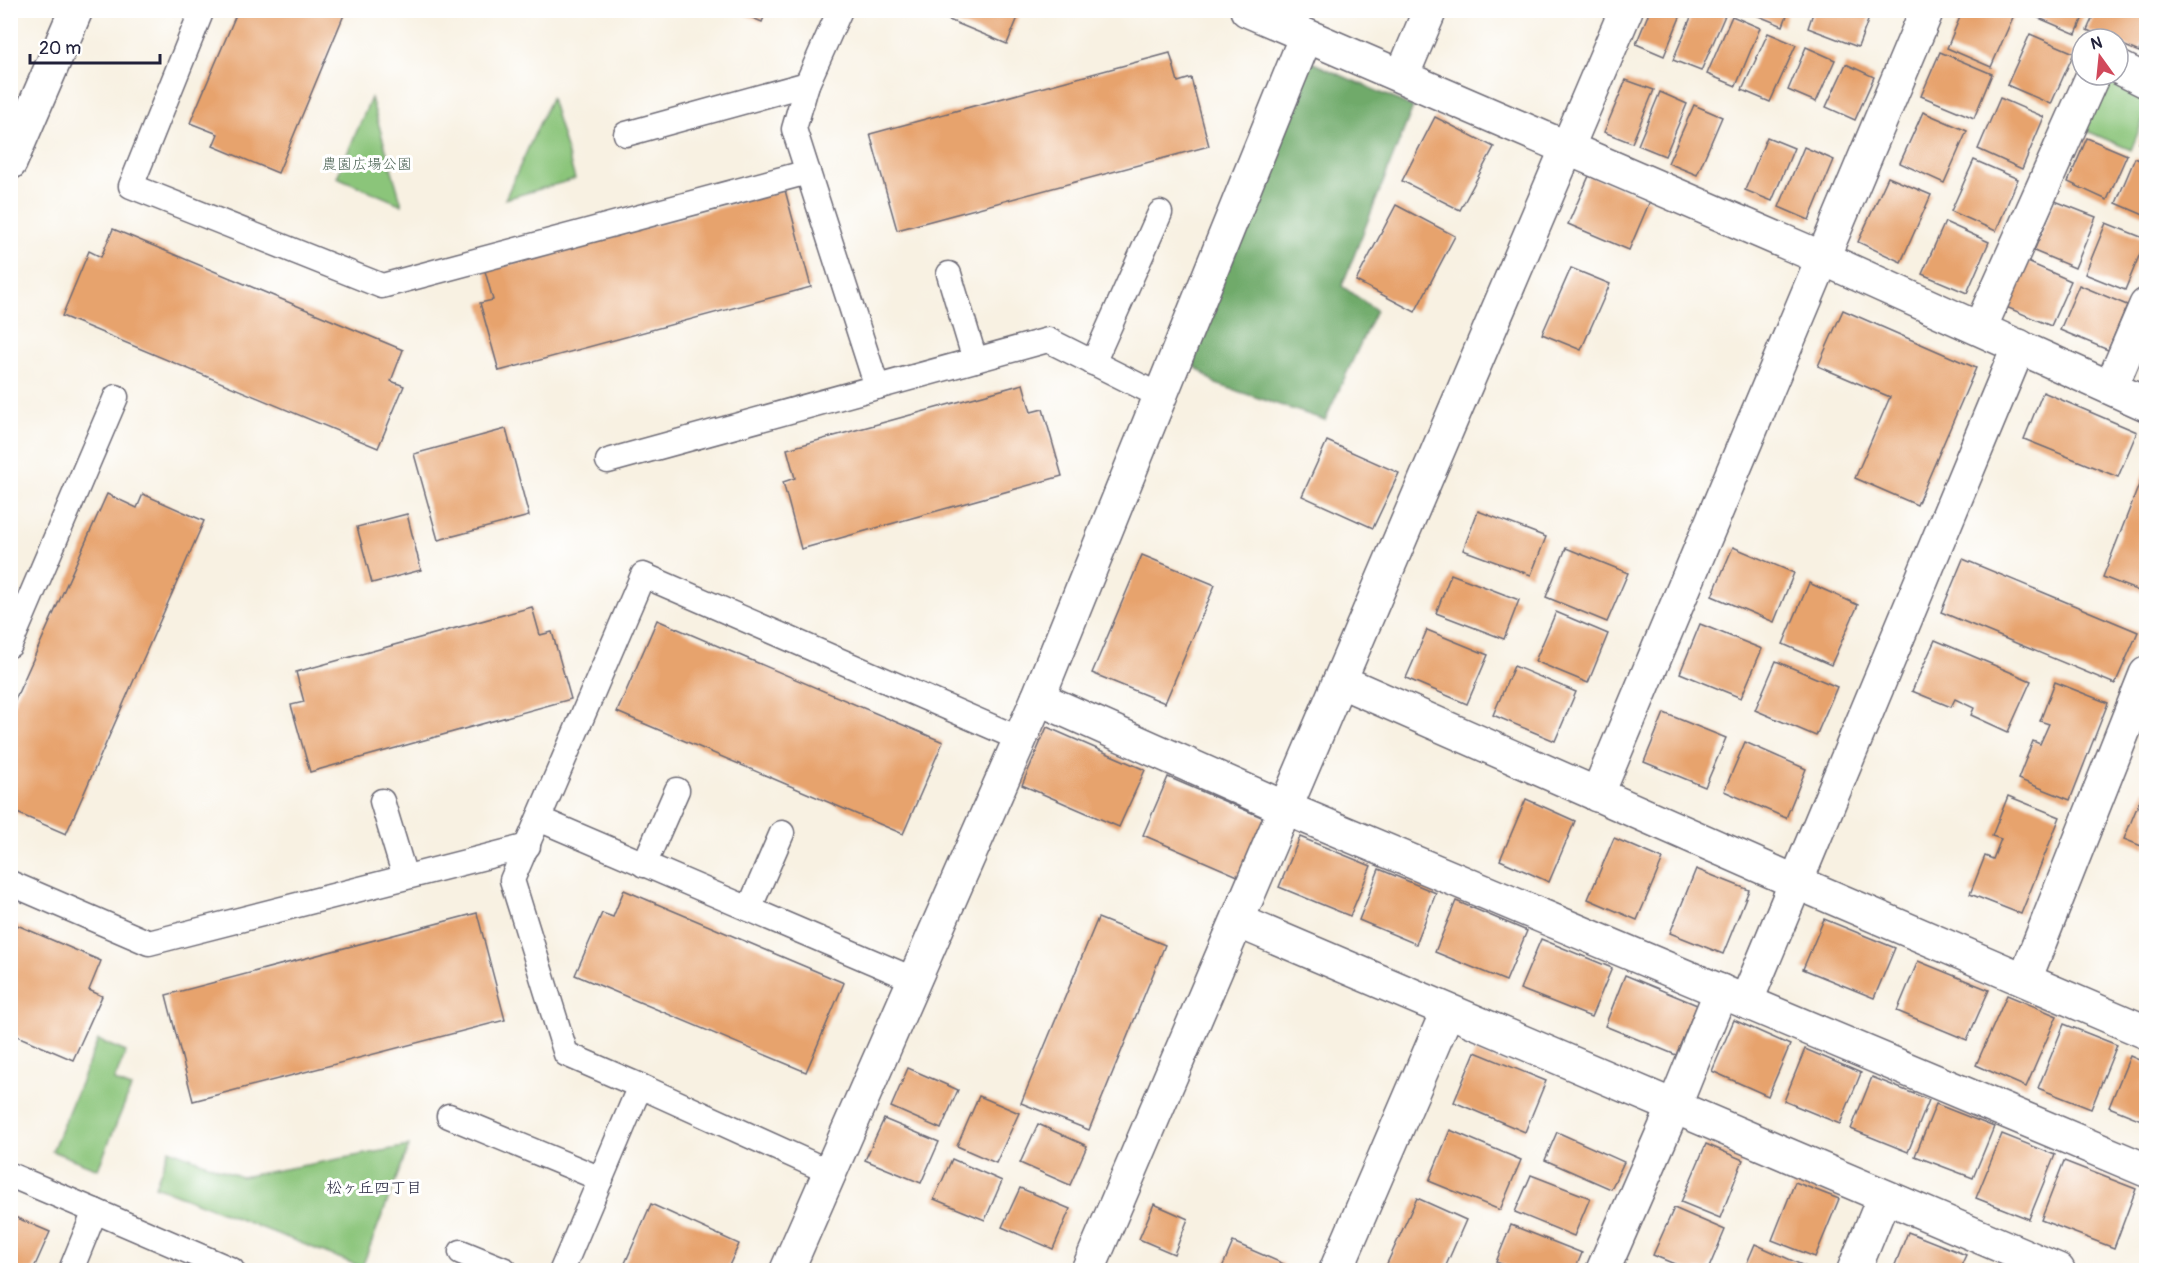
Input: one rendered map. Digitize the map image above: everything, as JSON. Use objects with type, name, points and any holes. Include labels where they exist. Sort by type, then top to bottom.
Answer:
[{"type":"street","points":[[10,163],[76,10]]},
{"type":"street","points":[[1247,10],[1567,146],[1980,328],[2146,404]]},
{"type":"street","points":[[1402,76],[1430,10]]},
{"type":"street","points":[[1088,1270],[1626,10]]},
{"type":"street","points":[[1597,795],[1927,10]]},
{"type":"street","points":[[787,1270],[832,1173],[1038,698],[1306,36]]},
{"type":"street","points":[[2130,74],[2146,81]]},
{"type":"street","points":[[1980,328],[2088,87]]},
{"type":"street","points":[[2111,387],[2146,304]]},
{"type":"street","points":[[1604,1270],[1674,1107],[1796,882],[2019,346]]},
{"type":"street","points":[[2025,978],[2146,674]]},
{"type":"street","points":[[1340,681],[1796,882],[2025,978],[2146,1032]]},
{"type":"street","points":[[1038,698],[1285,808],[2146,1170]]},
{"type":"street","points":[[1238,921],[1447,1012],[2058,1270]]},
{"type":"street","points":[[1336,1270],[1447,1012]]},
{"type":"street","points":[[1854,1270],[1884,1197]]},
{"type":"lane","points":[[202,10],[130,186],[382,286],[808,172]]},
{"type":"lane","points":[[840,10],[807,84],[794,129],[877,387]]},
{"type":"lane","points":[[626,134],[807,84]]},
{"type":"lane","points":[[1093,363],[1160,213]]},
{"type":"lane","points":[[949,274],[975,360]]},
{"type":"lane","points":[[608,461],[1048,340],[1160,396]]},
{"type":"lane","points":[[10,645],[116,397]]},
{"type":"lane","points":[[832,1173],[566,1054],[512,880],[643,575],[1020,739]]},
{"type":"lane","points":[[644,865],[677,790]]},
{"type":"lane","points":[[382,801],[405,877]]},
{"type":"lane","points":[[539,819],[915,980]]},
{"type":"lane","points":[[749,909],[782,833]]},
{"type":"lane","points":[[10,883],[149,943],[528,846]]},
{"type":"lane","points":[[562,1270],[639,1086]]},
{"type":"lane","points":[[449,1116],[601,1179]]},
{"type":"lane","points":[[10,1175],[232,1270]]},
{"type":"lane","points":[[71,1270],[95,1211]]},
{"type":"lane","points":[[461,1252],[505,1270]]},
{"type":"green space","points":[[1309,61],[1413,107],[1342,286],[1376,310],[1325,420],[1216,384],[1191,363]]},
{"type":"green space","points":[[2130,85],[2146,91],[2146,113],[2131,150],[2080,128],[2097,87],[2130,87]]},
{"type":"green space","name":"農園広場公園","points":[[371,98],[402,205],[337,177]]},
{"type":"green space","points":[[551,98],[575,179],[505,199]]},
{"type":"green space","points":[[98,1040],[126,1052],[114,1081],[131,1088],[98,1169],[52,1151]]},
{"type":"green space","points":[[409,1146],[362,1267],[155,1186],[169,1149],[241,1177]]},
{"type":"building","points":[[238,10],[346,10],[278,173],[213,146],[218,134],[190,123]]},
{"type":"building","points":[[734,10],[767,10],[762,22]]},
{"type":"building","points":[[939,10],[1021,10],[1007,44],[937,15]]},
{"type":"building","points":[[1650,10],[1683,10],[1664,56],[1636,44]]},
{"type":"building","points":[[1694,10],[1719,10],[1726,13],[1701,71],[1673,60]]},
{"type":"building","points":[[1744,10],[1789,10],[1783,26]]},
{"type":"building","points":[[1814,10],[1872,10],[1858,47],[1808,28]]},
{"type":"building","points":[[1963,10],[2002,10],[2014,15],[1991,67],[1947,48]]},
{"type":"building","points":[[2034,10],[2086,10],[2079,27],[2070,27],[2070,31],[2032,15]]},
{"type":"building","points":[[2096,10],[2146,10],[2146,35],[2139,52],[2130,48],[2130,27],[2088,27]]},
{"type":"building","points":[[1732,16],[1760,28],[1736,86],[1707,74]]},
{"type":"building","points":[[1768,33],[1796,45],[1770,102],[1742,90]]},
{"type":"building","points":[[2030,34],[2070,51],[2070,62],[2051,104],[2007,85]]},
{"type":"building","points":[[1806,47],[1835,60],[1816,102],[1788,90]]},
{"type":"building","points":[[1940,52],[1992,74],[1974,118],[1921,96]]},
{"type":"building","points":[[1170,53],[1178,82],[1191,78],[1209,146],[897,230],[870,134]]},
{"type":"building","points":[[1846,64],[1874,77],[1855,120],[1826,107]]},
{"type":"building","points":[[1626,80],[1654,90],[1632,143],[1604,132]]},
{"type":"building","points":[[1660,92],[1687,104],[1665,156],[1638,145]]},
{"type":"building","points":[[2000,98],[2044,117],[2022,169],[1978,149]]},
{"type":"building","points":[[1694,105],[1722,117],[1697,175],[1668,163]]},
{"type":"building","points":[[1923,112],[1967,131],[1944,183],[1900,163]]},
{"type":"building","points":[[1435,117],[1494,147],[1460,210],[1402,181]]},
{"type":"building","points":[[2146,125],[2146,146],[2139,143]]},
{"type":"building","points":[[1767,137],[1794,148],[1772,201],[1745,190]]},
{"type":"building","points":[[2087,138],[2127,155],[2107,200],[2068,182]]},
{"type":"building","points":[[1804,147],[1834,160],[1809,220],[1779,207]]},
{"type":"building","points":[[2135,158],[2146,163],[2146,216],[2116,203]]},
{"type":"building","points":[[1974,160],[2018,179],[1996,231],[1951,211]]},
{"type":"building","points":[[1589,176],[1650,201],[1629,250],[1568,224]]},
{"type":"building","points":[[1888,177],[1931,195],[1901,262],[1858,242]]},
{"type":"building","points":[[785,190],[811,287],[499,371],[480,303],[493,300],[485,271]]},
{"type":"building","points":[[2055,201],[2096,217],[2075,268],[2034,251]]},
{"type":"building","points":[[1396,205],[1455,236],[1415,312],[1356,281]]},
{"type":"building","points":[[1945,222],[1989,242],[1967,293],[1922,274]]},
{"type":"building","points":[[2106,223],[2146,239],[2125,290],[2085,274]]},
{"type":"building","points":[[113,229],[403,350],[391,381],[404,386],[378,448],[62,316],[89,251],[101,257]]},
{"type":"building","points":[[2023,260],[2071,281],[2051,326],[2004,306]]},
{"type":"building","points":[[1571,268],[1610,284],[1581,350],[1542,334]]},
{"type":"building","points":[[2079,285],[2127,305],[2108,350],[2060,330]]},
{"type":"building","points":[[1843,310],[1976,368],[1917,505],[1855,478],[1890,397],[1818,366]]},
{"type":"building","points":[[1023,384],[1031,412],[1043,409],[1062,476],[801,549],[783,482],[795,478],[787,449]]},
{"type":"building","points":[[2043,392],[2137,432],[2118,477],[2024,439]]},
{"type":"building","points":[[506,429],[529,516],[438,540],[414,454]]},
{"type":"building","points":[[1327,441],[1399,473],[1373,528],[1302,496]]},
{"type":"building","points":[[2146,467],[2146,594],[2103,577]]},
{"type":"building","points":[[107,494],[137,508],[143,494],[204,521],[66,834],[10,810],[10,711]]},
{"type":"building","points":[[1478,511],[1546,537],[1531,575],[1463,550]]},
{"type":"building","points":[[407,514],[421,570],[372,583],[357,527]]},
{"type":"building","points":[[1733,547],[1794,573],[1774,622],[1712,596]]},
{"type":"building","points":[[1566,548],[1628,573],[1607,622],[1546,597]]},
{"type":"building","points":[[1142,555],[1215,585],[1165,703],[1092,673]]},
{"type":"building","points":[[1963,559],[2138,632],[2115,684],[1941,612]]},
{"type":"building","points":[[1451,574],[1519,600],[1504,639],[1436,613]]},
{"type":"building","points":[[1809,583],[1858,605],[1831,665],[1783,644]]},
{"type":"building","points":[[532,607],[540,635],[552,632],[571,699],[310,772],[291,705],[304,702],[296,672]]},
{"type":"building","points":[[1556,612],[1608,634],[1588,683],[1535,661]]},
{"type":"building","points":[[657,620],[943,742],[903,834],[617,712]]},
{"type":"building","points":[[1700,624],[1762,649],[1741,698],[1680,673]]},
{"type":"building","points":[[1427,630],[1488,655],[1467,704],[1406,678]]},
{"type":"building","points":[[1935,640],[2031,681],[2008,732],[1971,715],[1974,708],[1955,699],[1951,707],[1912,691]]},
{"type":"building","points":[[1776,661],[1837,687],[1816,736],[1755,710]]},
{"type":"building","points":[[1514,666],[1576,692],[1555,741],[1493,715]]},
{"type":"building","points":[[2055,682],[2108,703],[2070,800],[2018,779],[2033,741],[2040,744],[2049,724],[2040,721]]},
{"type":"building","points":[[1664,713],[1726,738],[1705,787],[1644,762]]},
{"type":"building","points":[[1047,727],[1145,770],[1119,827],[1022,785]]},
{"type":"building","points":[[1745,742],[1806,769],[1786,818],[1724,791]]},
{"type":"building","points":[[1168,777],[1266,819],[1240,877],[1143,835]]},
{"type":"building","points":[[2144,790],[2146,791],[2146,848],[2124,839]]},
{"type":"building","points":[[2008,796],[2060,817],[2021,914],[1970,894],[1985,856],[1993,859],[2001,839],[1992,836]]},
{"type":"building","points":[[1526,799],[1575,821],[1549,882],[1500,860]]},
{"type":"building","points":[[1300,837],[1371,866],[1350,916],[1279,887]]},
{"type":"building","points":[[1614,838],[1663,859],[1637,920],[1588,899]]},
{"type":"building","points":[[1379,869],[1436,893],[1416,944],[1359,920]]},
{"type":"building","points":[[1696,869],[1749,890],[1723,954],[1670,933]]},
{"type":"building","points":[[624,890],[844,983],[806,1072],[575,975],[602,913],[613,917]]},
{"type":"building","points":[[1456,901],[1527,931],[1506,981],[1435,952]]},
{"type":"building","points":[[477,913],[505,1020],[193,1101],[166,995]]},
{"type":"building","points":[[1098,918],[1165,945],[1089,1130],[1021,1103]]},
{"type":"building","points":[[1824,919],[1895,948],[1874,998],[1803,969]]},
{"type":"building","points":[[10,922],[101,961],[89,990],[102,996],[73,1060],[10,1033]]},
{"type":"building","points":[[1541,939],[1612,968],[1591,1017],[1520,989]]},
{"type":"building","points":[[1918,961],[1989,990],[1967,1040],[1897,1011]]},
{"type":"building","points":[[1625,975],[1697,1005],[1676,1055],[1605,1026]]},
{"type":"building","points":[[2007,995],[2057,1016],[2026,1087],[1976,1065]]},
{"type":"building","points":[[1734,1020],[1790,1045],[1768,1096],[1712,1071]]},
{"type":"building","points":[[2064,1024],[2117,1045],[2091,1109],[2038,1088]]},
{"type":"building","points":[[1805,1049],[1861,1073],[1840,1124],[1784,1101]]},
{"type":"building","points":[[1475,1052],[1546,1081],[1525,1132],[1454,1102]]},
{"type":"building","points":[[2130,1056],[2146,1063],[2146,1122],[2109,1107]]},
{"type":"building","points":[[908,1068],[958,1090],[941,1129],[891,1107]]},
{"type":"building","points":[[1872,1077],[1929,1100],[1908,1152],[1851,1129]]},
{"type":"building","points":[[979,1096],[1019,1113],[996,1163],[957,1146]]},
{"type":"building","points":[[1936,1104],[1994,1127],[1973,1178],[1915,1156]]},
{"type":"building","points":[[884,1119],[939,1142],[921,1183],[865,1160]]},
{"type":"building","points":[[1038,1124],[1087,1146],[1070,1185],[1020,1163]]},
{"type":"building","points":[[1450,1130],[1521,1160],[1500,1210],[1429,1181]]},
{"type":"building","points":[[1557,1132],[1624,1162],[1611,1189],[1545,1160]]},
{"type":"building","points":[[2002,1134],[2055,1155],[2029,1219],[1976,1198]]},
{"type":"building","points":[[1706,1144],[1743,1160],[1720,1218],[1681,1202]]},
{"type":"building","points":[[952,1159],[1002,1181],[985,1220],[934,1199]]},
{"type":"building","points":[[2064,1161],[2136,1189],[2114,1248],[2041,1220]]},
{"type":"building","points":[[1531,1175],[1590,1198],[1574,1236],[1515,1212]]},
{"type":"building","points":[[1795,1182],[1839,1199],[1815,1257],[1772,1240]]},
{"type":"building","points":[[1020,1188],[1070,1209],[1053,1249],[1002,1227]]},
{"type":"building","points":[[1417,1198],[1466,1220],[1444,1270],[1385,1268]]},
{"type":"building","points":[[651,1204],[739,1244],[727,1270],[622,1270]]},
{"type":"building","points":[[1154,1204],[1188,1219],[1174,1254],[1139,1239]]},
{"type":"building","points":[[1674,1208],[1725,1230],[1708,1270],[1689,1270],[1653,1255]]},
{"type":"building","points":[[10,1215],[50,1232],[33,1270],[10,1270]]},
{"type":"building","points":[[1511,1225],[1582,1253],[1575,1270],[1517,1270],[1496,1262]]},
{"type":"building","points":[[1908,1232],[1966,1255],[1959,1270],[1893,1270]]},
{"type":"building","points":[[1233,1242],[1284,1264],[1281,1270],[1221,1270]]},
{"type":"building","points":[[1755,1244],[1813,1270],[1744,1270]]},
{"type":"district","name":"松ヶ丘四丁目","points":[[374,1188]]}]
